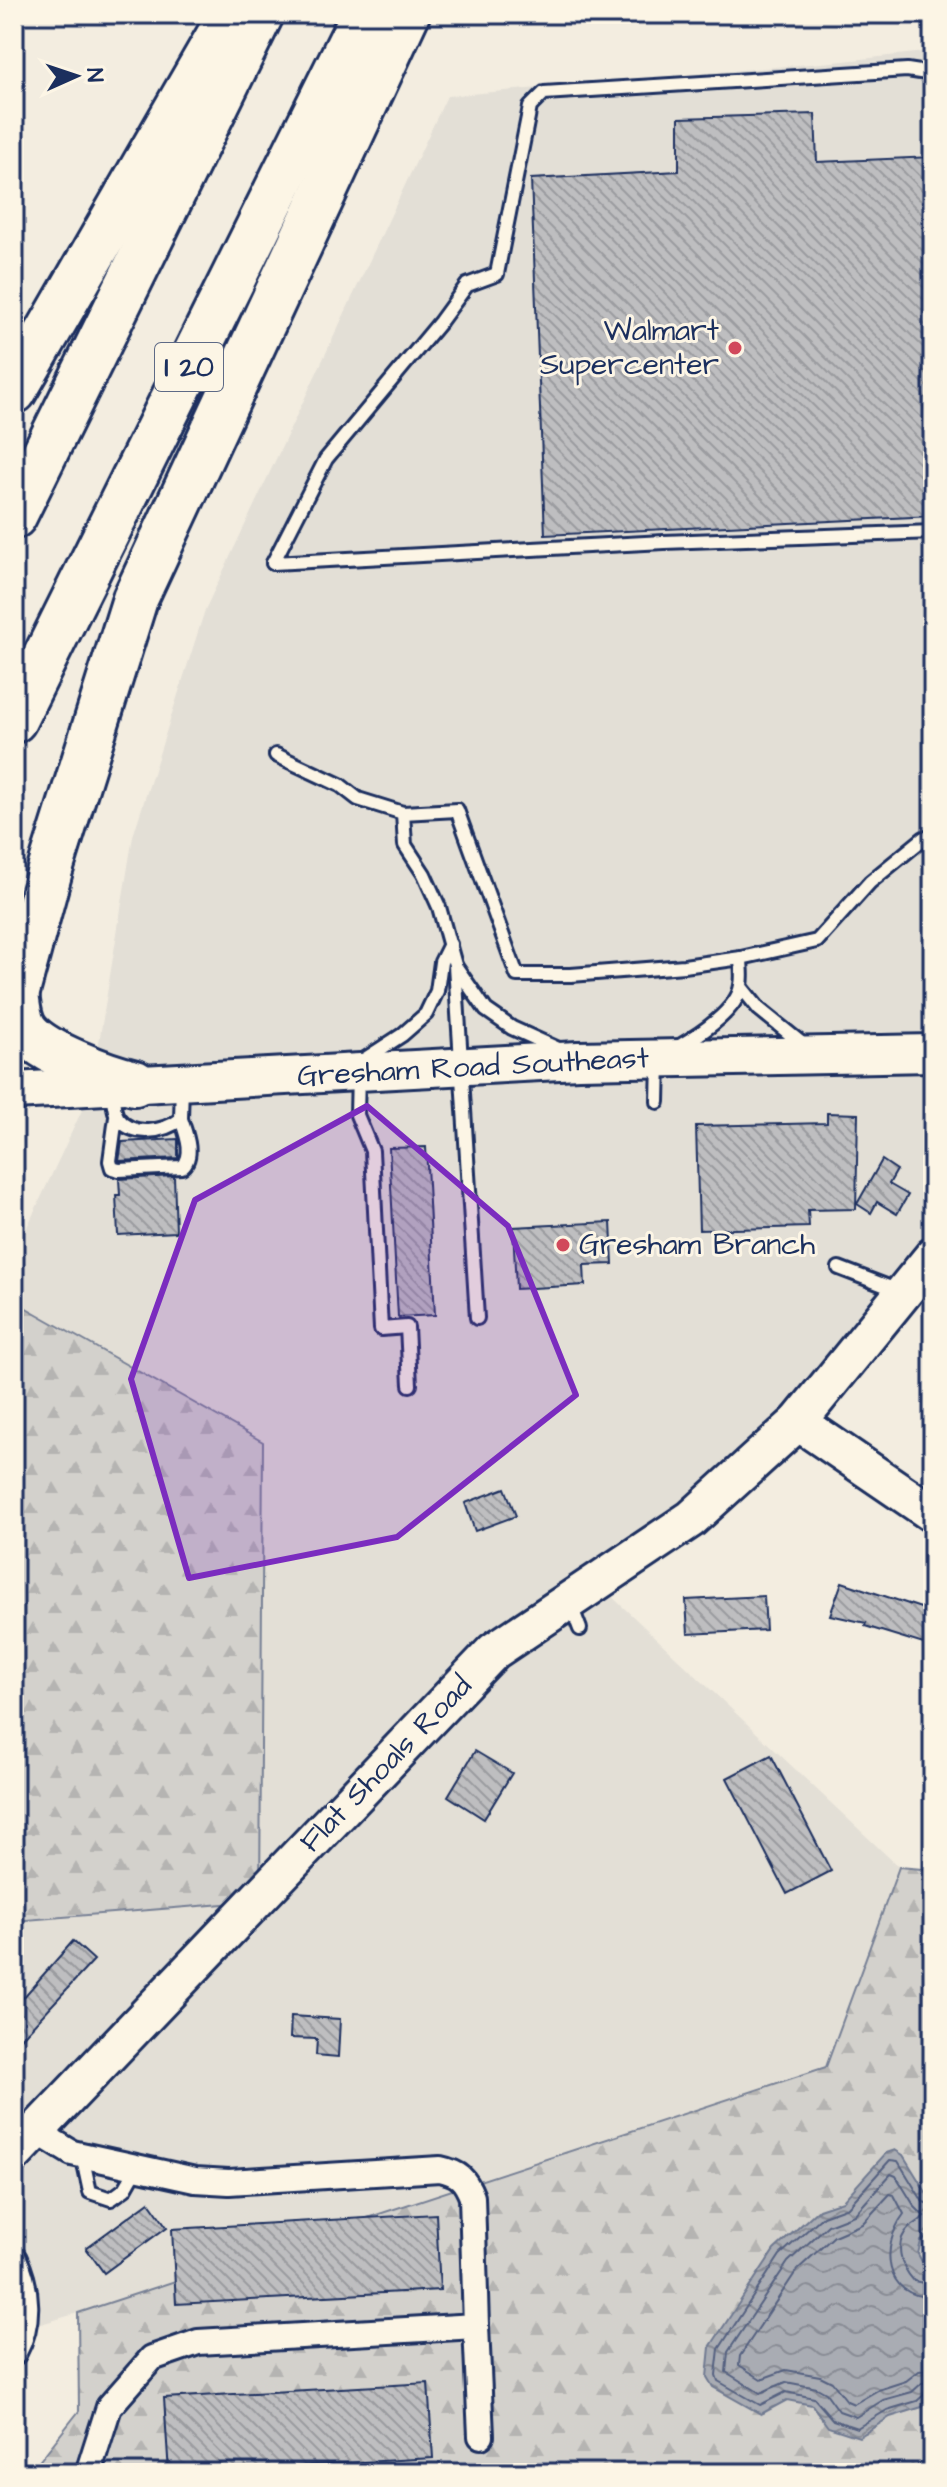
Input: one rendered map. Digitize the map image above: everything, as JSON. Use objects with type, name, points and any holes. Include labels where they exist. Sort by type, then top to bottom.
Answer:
[{"type":"highway","points":[[14,391],[231,14]]},
{"type":"highway","points":[[14,516],[261,14]]},
{"type":"highway","name":"I 20","points":[[14,720],[364,14]]},
{"type":"highway","points":[[121,1095],[101,1073],[37,1042],[21,1022],[15,998],[50,870],[135,599],[407,14]]},
{"type":"street","name":"Gresham Road Southeast","points":[[14,1091],[121,1095],[182,1081],[578,1060],[933,1053]]},
{"type":"street","name":"Flat Shoals Road","points":[[25,2142],[494,1651],[574,1615],[691,1519],[798,1422],[933,1256]]},
{"type":"street","points":[[798,1422],[933,1514]]},
{"type":"street","points":[[25,2142],[195,2180],[229,2182],[440,2169],[453,2172],[465,2180],[472,2197],[481,2436]]},
{"type":"street","points":[[14,2259],[21,2274],[26,2316],[21,2340],[14,2352]]},
{"type":"street","points":[[88,2473],[109,2407],[152,2358],[198,2342],[476,2326]]},
{"type":"lane","points":[[933,74],[907,70],[544,93],[530,107],[497,274],[467,285],[326,459],[273,563],[933,532]]},
{"type":"lane","points":[[276,755],[340,785],[358,799],[403,813],[457,810],[517,975],[623,972],[741,958],[817,941],[870,882],[924,838],[933,837]]},
{"type":"lane","points":[[403,813],[405,845],[424,874],[439,907],[455,965],[477,1318]]},
{"type":"lane","points":[[410,1385],[407,1327],[381,1329],[372,1151],[357,1115],[358,1073],[365,1059],[402,1035],[426,1014],[437,991],[441,962],[450,944]]},
{"type":"lane","points":[[658,1102],[659,1057],[697,1036],[722,1017],[742,988],[741,958]]},
{"type":"lane","points":[[455,965],[486,1010],[512,1028],[549,1043],[578,1060]]},
{"type":"lane","points":[[742,988],[759,1009],[815,1053]]},
{"type":"lane","points":[[121,1095],[110,1161],[112,1168],[182,1167],[189,1156],[181,1119],[182,1081]]},
{"type":"lane","points":[[121,1095],[131,1130],[169,1128],[181,1119]]},
{"type":"lane","points":[[839,1268],[904,1293]]},
{"type":"lane","points":[[82,2155],[90,2192],[111,2199],[125,2189],[137,2168]]},
{"type":"highlighted area","points":[[367,1106],[508,1226],[576,1395],[397,1537],[189,1578],[131,1379],[195,1200]]},
{"type":"shaded area","points":[[933,51],[933,1255],[798,1422],[591,1577],[899,1867],[826,2067],[14,2332],[14,1921],[260,1901],[263,1442],[14,1301],[14,1255],[91,1091],[133,836],[205,610],[447,96]]},
{"type":"green space","points":[[14,1301],[263,1442],[260,1901],[14,1921]]},
{"type":"green space","points":[[899,1867],[933,1870],[933,2473],[30,2473],[79,2411],[78,2313],[826,2067]]},
{"type":"water","points":[[895,2150],[903,2155],[932,2202],[933,2235],[921,2241],[918,2254],[925,2267],[933,2267],[933,2396],[922,2407],[890,2417],[859,2437],[828,2427],[812,2405],[787,2400],[761,2414],[713,2387],[707,2377],[710,2347],[774,2250],[819,2209],[843,2201],[886,2153]]},
{"type":"building","name":"Walmart Supercenter","points":[[815,114],[817,162],[933,157],[933,516],[545,535],[531,179],[679,171],[679,118]]},
{"type":"building","points":[[827,1113],[858,1114],[856,1209],[808,1210],[809,1227],[699,1230],[696,1126],[827,1123]]},
{"type":"building","points":[[178,1139],[178,1158],[119,1161],[122,1142]]},
{"type":"building","points":[[426,1147],[435,1315],[398,1317],[389,1148]]},
{"type":"building","points":[[882,1160],[897,1170],[889,1184],[908,1195],[897,1214],[877,1202],[871,1213],[857,1204]]},
{"type":"building","points":[[174,1176],[176,1232],[118,1235],[116,1195],[120,1195],[119,1179]]},
{"type":"building","name":"Gresham Branch","points":[[611,1222],[613,1264],[584,1265],[585,1285],[516,1289],[513,1227]]},
{"type":"building","points":[[505,1488],[516,1516],[475,1531],[465,1503]]},
{"type":"building","points":[[842,1582],[933,1612],[933,1647],[865,1626],[866,1623],[830,1615]]},
{"type":"building","points":[[764,1596],[766,1630],[688,1634],[686,1600]]},
{"type":"building","points":[[475,1751],[512,1773],[484,1819],[448,1796]]},
{"type":"building","points":[[771,1755],[831,1871],[787,1894],[727,1778]]},
{"type":"building","points":[[73,1941],[94,1960],[14,2046],[14,1991],[22,1999]]},
{"type":"building","points":[[291,2016],[340,2019],[338,2057],[316,2055],[317,2039],[290,2038]]},
{"type":"building","points":[[149,2202],[167,2227],[104,2273],[86,2248]]},
{"type":"building","points":[[436,2214],[440,2290],[176,2304],[172,2229]]},
{"type":"building","points":[[428,2383],[433,2458],[169,2473],[164,2398]]},
{"type":"place","name":"Walmart Supercenter","points":[[735,348]]},
{"type":"place","name":"Gresham Branch","points":[[563,1245]]}]
